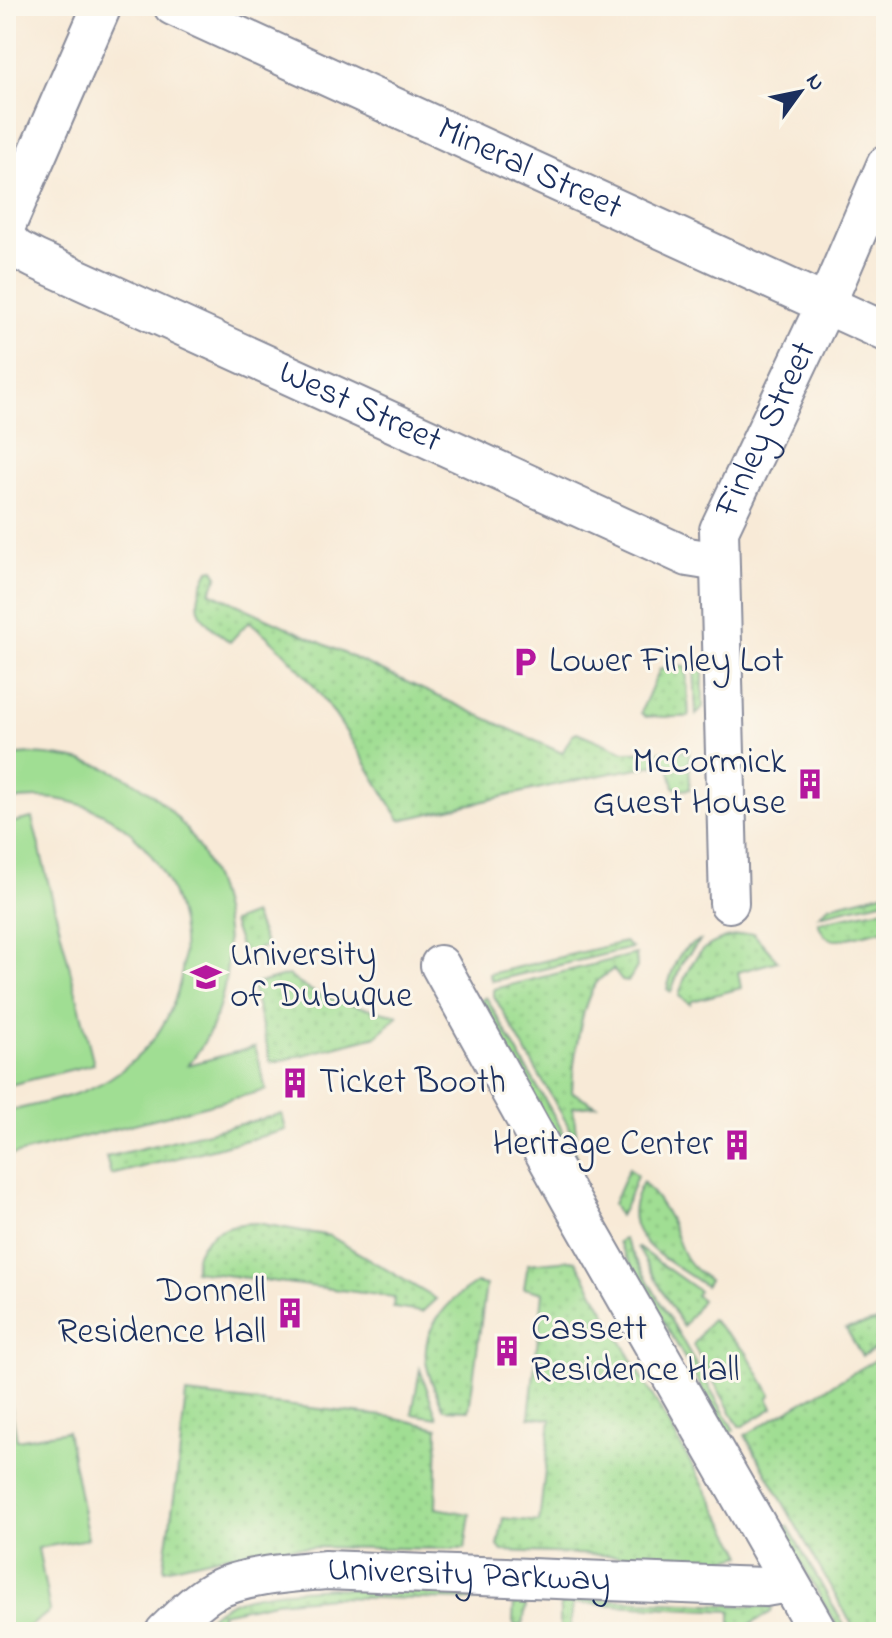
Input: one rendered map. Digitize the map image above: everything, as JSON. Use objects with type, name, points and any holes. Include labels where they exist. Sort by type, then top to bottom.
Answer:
[{"type":"street","points":[[6,234],[102,6]]},
{"type":"street","name":"Mineral Street","points":[[173,6],[886,332]]},
{"type":"street","name":"Finley Street","points":[[729,903],[719,530],[826,304],[886,165]]},
{"type":"street","name":"West Street","points":[[6,234],[16,249],[35,259],[688,557],[719,562]]},
{"type":"street","points":[[440,965],[818,1632]]},
{"type":"street","name":"University Parkway","points":[[165,1632],[194,1604],[213,1591],[263,1578],[325,1570],[720,1586],[765,1587],[788,1583]]},
{"type":"green space","points":[[214,569],[218,576],[210,592],[562,753],[577,732],[624,752],[689,751],[690,789],[674,787],[668,763],[567,782],[400,820],[334,713],[296,665],[249,621],[230,642],[204,619],[198,603],[199,594],[209,570]]},
{"type":"green space","points":[[671,665],[686,666],[689,717],[646,717],[641,713],[642,709],[660,669]]},
{"type":"green space","points":[[694,665],[703,672],[703,707],[696,715]]},
{"type":"green space","points":[[32,754],[83,761],[131,780],[164,805],[191,836],[211,872],[223,911],[227,951],[223,992],[210,1030],[188,1065],[255,1047],[266,1090],[6,1157],[6,1112],[60,1099],[98,1085],[154,1039],[177,992],[183,942],[173,894],[148,851],[111,818],[63,800],[6,801],[6,756]]},
{"type":"green space","points":[[32,818],[94,1064],[6,1086],[6,824]]},
{"type":"green space","points":[[886,892],[886,900],[819,915],[829,906]]},
{"type":"green space","points":[[886,908],[886,929],[840,940],[826,936],[818,922]]},
{"type":"green space","points":[[253,914],[266,946],[243,955],[232,922]]},
{"type":"green space","points":[[753,933],[778,961],[738,972],[741,988],[690,1004],[679,996],[689,968],[704,950],[724,939]]},
{"type":"green space","points":[[700,941],[682,962],[671,992],[667,989],[677,959],[686,948]]},
{"type":"green space","points":[[624,942],[632,948],[492,981],[489,974]]},
{"type":"green space","points":[[636,954],[637,967],[628,982],[622,981],[613,969],[598,981],[586,1003],[576,1051],[572,1092],[596,1105],[573,1107],[577,1141],[494,996],[494,989]]},
{"type":"green space","points":[[288,975],[326,997],[398,1015],[377,1036],[271,1063],[252,985]]},
{"type":"green space","points":[[486,997],[577,1156],[571,1155],[562,1146],[480,1001]]},
{"type":"green space","points":[[282,1114],[286,1130],[111,1175],[106,1157]]},
{"type":"green space","points":[[629,1168],[637,1176],[619,1216],[613,1204]]},
{"type":"green space","points":[[643,1182],[666,1213],[686,1259],[709,1280],[705,1286],[660,1256],[638,1232],[633,1218],[635,1201]]},
{"type":"green space","points":[[257,1223],[330,1236],[436,1299],[422,1312],[393,1308],[394,1297],[194,1271],[196,1256],[214,1233],[239,1224]]},
{"type":"green space","points":[[624,1239],[734,1430],[728,1434],[618,1242]]},
{"type":"green space","points":[[637,1247],[699,1291],[696,1295],[702,1300],[683,1327]]},
{"type":"green space","points":[[576,1261],[743,1555],[723,1560],[502,1551],[498,1546],[503,1518],[539,1522],[551,1419],[529,1417],[543,1293],[524,1288],[528,1264]]},
{"type":"green space","points":[[476,1283],[486,1285],[469,1410],[444,1409],[428,1372],[427,1340],[446,1307]]},
{"type":"green space","points":[[711,1319],[747,1353],[771,1395],[768,1398],[773,1408],[743,1426],[739,1426],[693,1345]]},
{"type":"green space","points":[[886,1319],[886,1343],[862,1356],[846,1329]]},
{"type":"green space","points":[[886,1354],[886,1622],[869,1632],[856,1632],[745,1435]]},
{"type":"green space","points":[[420,1369],[437,1418],[412,1414]]},
{"type":"green space","points":[[6,1378],[17,1440],[67,1431],[88,1539],[38,1548],[50,1611],[24,1629],[13,1632],[6,1632]]},
{"type":"green space","points":[[186,1394],[392,1417],[438,1428],[436,1508],[470,1514],[465,1549],[297,1547],[221,1556],[165,1569]]},
{"type":"green space","points":[[788,1526],[848,1632],[840,1632],[782,1529]]},
{"type":"green space","points":[[331,1588],[517,1596],[526,1605],[523,1624],[515,1626],[514,1601],[331,1597],[274,1602],[221,1613],[223,1632],[201,1632],[209,1618],[222,1607],[239,1600],[277,1592]]},
{"type":"green space","points":[[573,1598],[772,1607],[771,1612],[737,1632],[731,1632],[731,1611],[573,1603],[570,1629],[564,1630],[560,1627],[560,1605]]},
{"type":"place","name":"Lower Finley Lot","points":[[525,662]]},
{"type":"place","name":"McCormick Guest House","points":[[810,784]]},
{"type":"place","name":"University of Dubuque","points":[[206,977]]},
{"type":"place","name":"Ticket Booth","points":[[295,1083]]},
{"type":"place","name":"Heritage Center","points":[[737,1145]]},
{"type":"place","name":"Donnell Residence Hall","points":[[290,1313]]},
{"type":"place","name":"Cassett Residence Hall","points":[[507,1351]]}]
